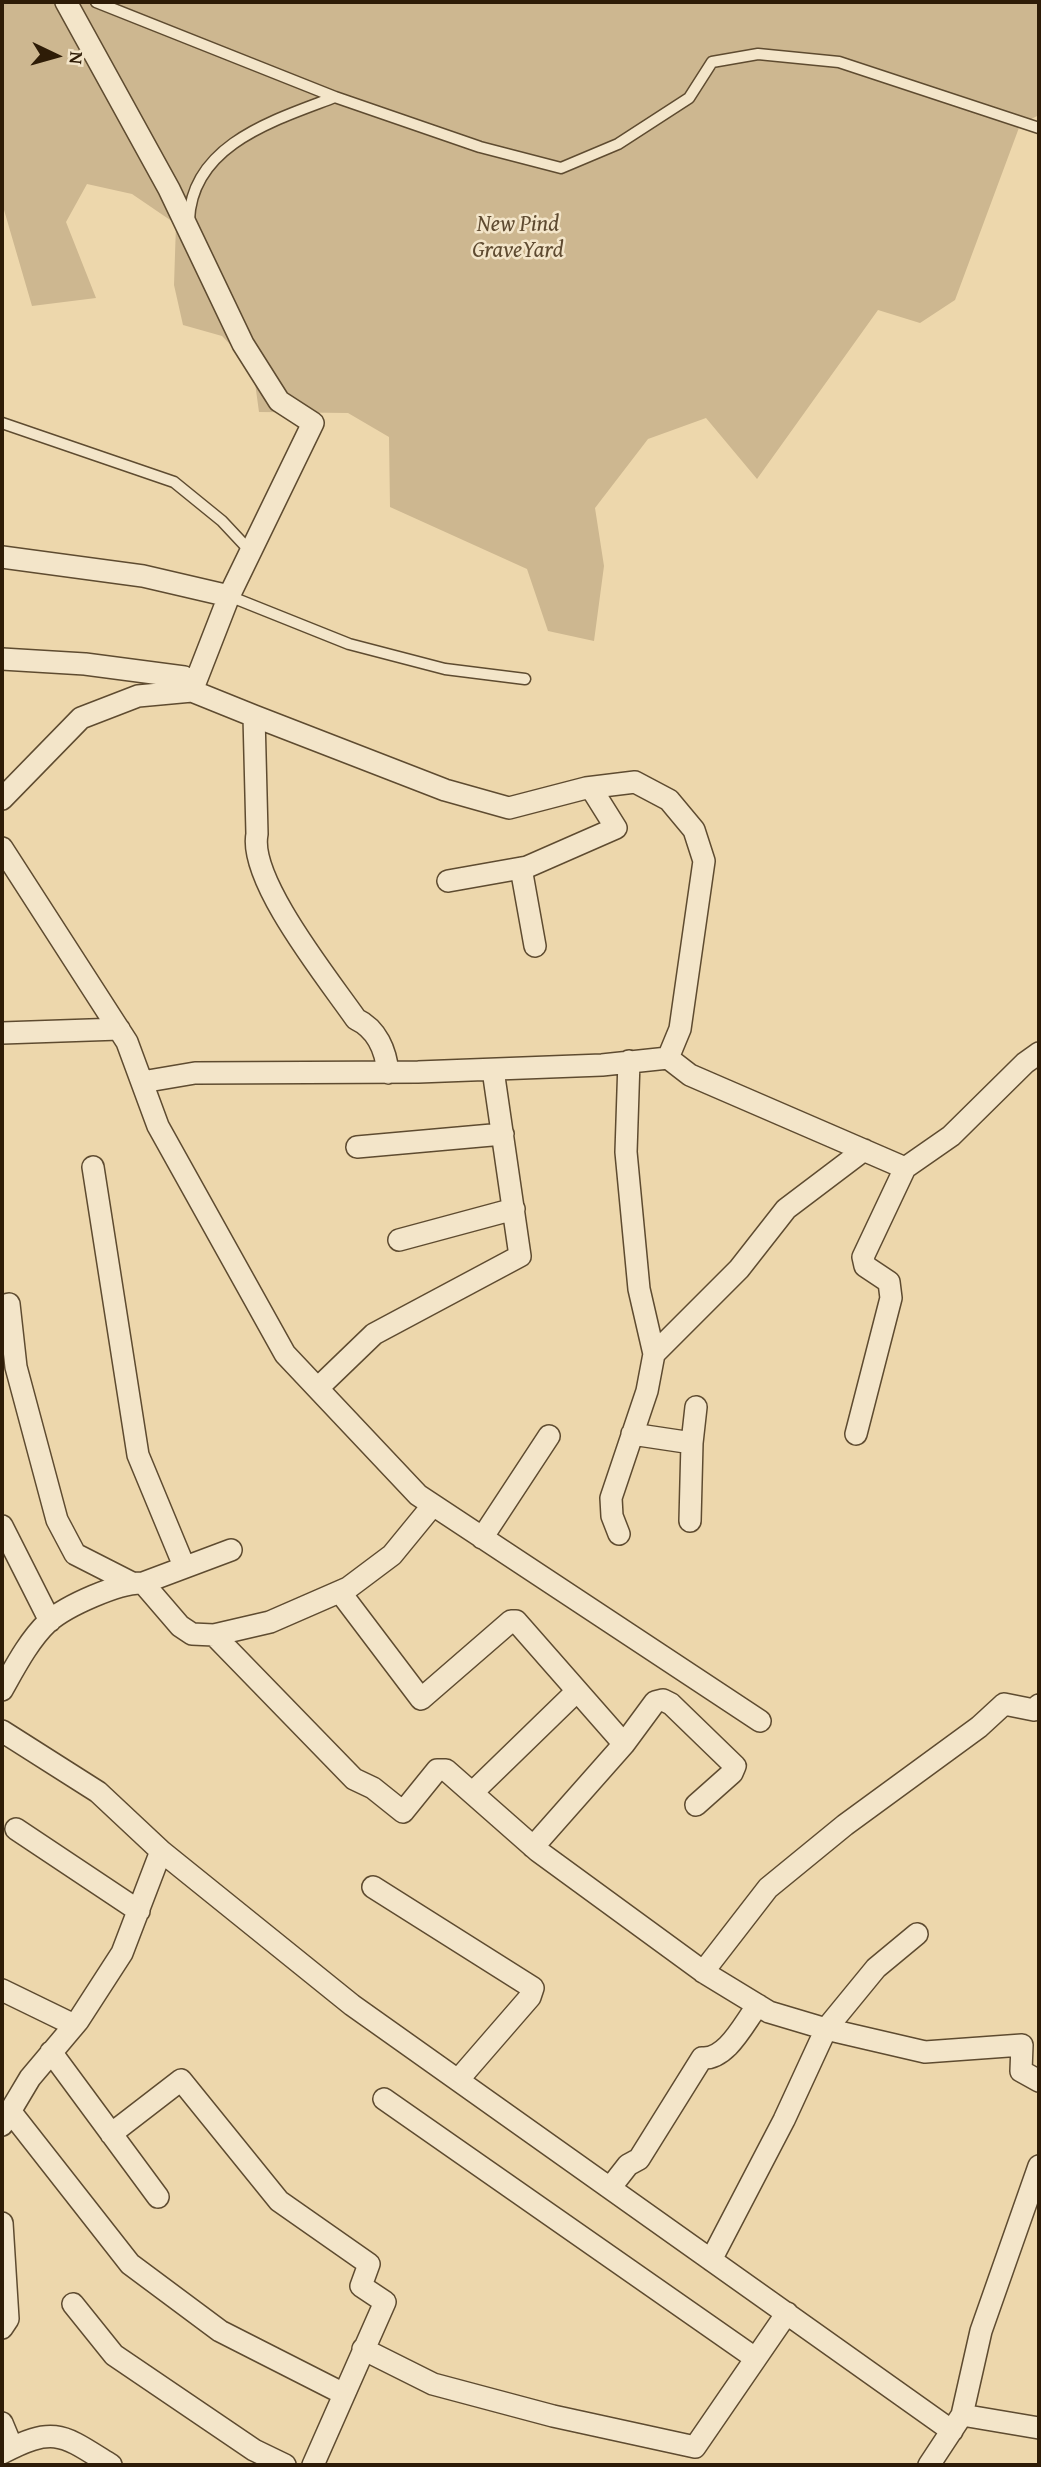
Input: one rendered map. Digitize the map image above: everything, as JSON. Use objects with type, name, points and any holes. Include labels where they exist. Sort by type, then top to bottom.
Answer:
[{"type":"street","points":[[66,2],[189,230],[243,344],[279,401],[313,424],[229,596],[192,691]]},
{"type":"street","points":[[2,557],[143,576],[229,596]]},
{"type":"street","points":[[2,659],[85,664],[184,677],[192,691]]},
{"type":"street","points":[[2,799],[81,718],[138,696],[192,691],[445,790],[509,808],[591,788],[635,782],[669,800],[694,830],[704,860],[680,1029],[668,1058]]},
{"type":"street","points":[[254,716],[257,834],[254,847],[261,869],[305,949],[356,1019],[368,1025],[383,1048],[388,1073]]},
{"type":"street","points":[[448,881],[521,869],[616,828],[591,788]]},
{"type":"street","points":[[2,848],[127,1042],[158,1126],[285,1354],[418,1495],[760,1721]]},
{"type":"street","points":[[521,869],[535,946]]},
{"type":"street","points":[[2,1033],[119,1029]]},
{"type":"street","points":[[856,1434],[891,1298],[889,1282],[865,1266],[863,1257],[905,1168],[951,1136],[1025,1063],[1039,1053]]},
{"type":"street","points":[[142,1082],[195,1073],[493,1070],[668,1058],[690,1075],[905,1168]]},
{"type":"street","points":[[619,1534],[612,1516],[611,1498],[646,1391],[654,1354],[639,1289],[626,1152],[629,1061]]},
{"type":"street","points":[[318,1387],[374,1334],[520,1256],[493,1070]]},
{"type":"street","points":[[357,1147],[503,1134]]},
{"type":"street","points":[[654,1354],[739,1269],[786,1209],[864,1150]]},
{"type":"street","points":[[93,1167],[138,1455],[184,1566]]},
{"type":"street","points":[[399,1240],[514,1209]]},
{"type":"street","points":[[2,1306],[9,1304],[16,1367],[57,1520],[75,1554],[136,1583],[180,1626],[192,1634],[214,1635],[270,1622],[340,1592],[392,1555],[433,1505]]},
{"type":"street","points":[[690,1521],[692,1443],[696,1407]]},
{"type":"street","points":[[632,1434],[692,1443]]},
{"type":"street","points":[[482,1538],[549,1436]]},
{"type":"street","points":[[2,1526],[50,1620]]},
{"type":"street","points":[[2,1690],[20,1658],[50,1620],[107,1590],[136,1583],[231,1550]]},
{"type":"street","points":[[340,1592],[421,1699],[511,1620],[516,1621],[624,1744]]},
{"type":"street","points":[[214,1635],[354,1779],[373,1788],[402,1812],[437,1770],[446,1770],[533,1847],[703,1972],[758,2005],[787,2018],[826,2029],[925,2052],[1022,2045],[1021,2071],[1039,2081]]},
{"type":"street","points":[[472,1793],[577,1691]]},
{"type":"street","points":[[533,1847],[624,1744],[655,1702],[663,1700],[671,1704],[735,1766],[732,1773],[696,1805]]},
{"type":"street","points":[[703,1972],[768,1888],[845,1825],[979,1727],[1004,1704],[1034,1710],[1039,1705]]},
{"type":"street","points":[[2,1731],[98,1792],[161,1851],[352,2005],[787,2313],[957,2423],[1039,2428]]},
{"type":"street","points":[[16,1829],[139,1911]]},
{"type":"street","points":[[161,1851],[122,1953],[74,2025],[30,2078],[6,2118],[130,2264],[220,2331],[342,2393]]},
{"type":"street","points":[[373,1887],[533,1988],[530,1997],[458,2080]]},
{"type":"street","points":[[711,2260],[784,2120],[826,2029],[876,1968],[917,1934]]},
{"type":"street","points":[[2,1990],[74,2025]]},
{"type":"street","points":[[610,2188],[628,2165],[639,2159],[702,2058],[712,2059],[724,2051],[758,2005]]},
{"type":"street","points":[[51,2052],[158,2197]]},
{"type":"street","points":[[111,2134],[181,2080],[279,2201],[369,2264],[362,2286],[384,2302],[342,2393],[313,2465]]},
{"type":"street","points":[[384,2099],[755,2358]]},
{"type":"street","points":[[929,2465],[957,2423],[981,2331],[1039,2166]]},
{"type":"street","points":[[2,2223],[8,2319],[2,2328]]},
{"type":"street","points":[[73,2304],[114,2354],[254,2450],[285,2465]]},
{"type":"street","points":[[363,2349],[433,2384],[553,2416],[695,2447],[787,2313]]},
{"type":"street","points":[[2,2424],[7,2450],[33,2437],[66,2437],[111,2465]]},
{"type":"lane","points":[[96,2],[335,97],[480,147],[561,168],[618,144],[689,98],[712,62],[758,54],[839,62],[1039,128]]},
{"type":"lane","points":[[189,230],[190,201],[211,160],[258,127],[335,97]]},
{"type":"lane","points":[[2,423],[174,482],[222,520],[250,552]]},
{"type":"lane","points":[[229,596],[349,644],[445,669],[525,679]]},
{"type":"green space","name":"New Pind GraveYard","points":[[2,2],[1039,2],[1039,115],[1020,125],[955,300],[920,323],[878,310],[757,479],[706,418],[648,439],[595,508],[604,566],[594,641],[548,631],[527,569],[390,507],[389,437],[348,413],[259,412],[253,368],[222,336],[183,325],[174,285],[176,224],[132,194],[87,184],[66,222],[96,298],[32,306],[2,203]]}]
